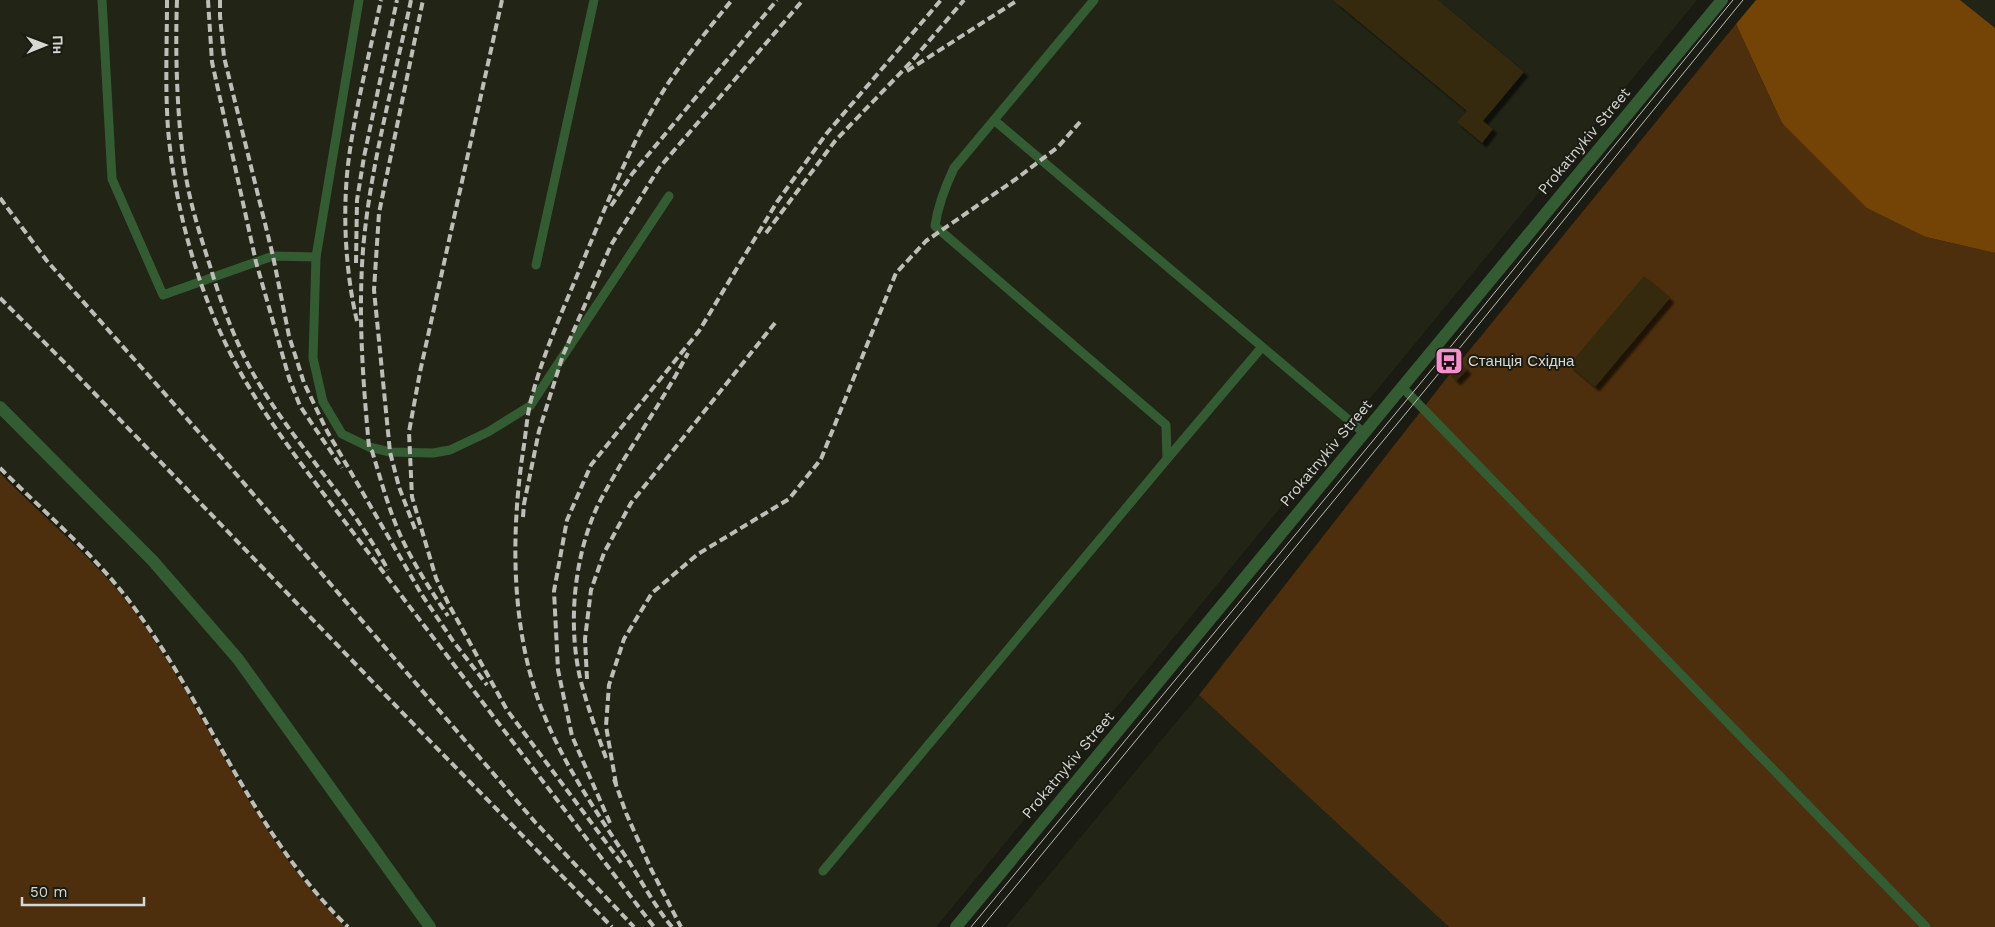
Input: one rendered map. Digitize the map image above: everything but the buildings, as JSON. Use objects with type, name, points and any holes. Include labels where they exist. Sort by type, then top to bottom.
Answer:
[{"type":"street","name":"Prokatnykiv Street","points":[[956,927],[1722,0]]},
{"type":"street","points":[[0,407],[153,561],[238,659],[430,927]]},
{"type":"lane","points":[[102,0],[112,179],[163,295],[272,256],[316,257]]},
{"type":"lane","points":[[359,0],[316,257],[313,358],[323,402],[342,434],[369,447],[390,452],[433,453],[450,450],[488,432],[530,406],[669,196]]},
{"type":"lane","points":[[536,265],[594,0]]},
{"type":"lane","points":[[1094,0],[954,168],[944,188],[935,226],[1166,425],[1167,459]]},
{"type":"lane","points":[[994,120],[1364,433]]},
{"type":"lane","points":[[822,870],[1262,347]]},
{"type":"lane","points":[[1402,387],[1926,927]]},
{"type":"shaded area","points":[[0,0],[1697,0],[936,927],[348,927],[329,908],[294,865],[263,820],[183,683],[138,613],[100,565],[0,469]]},
{"type":"shaded area","points":[[1756,0],[1960,0],[1995,28],[1995,253],[1926,237],[1867,208],[1782,123],[1736,24]]},
{"type":"shaded area","points":[[1960,0],[1995,0],[1995,28]]},
{"type":"shaded area","points":[[1736,24],[1782,123],[1926,237],[1995,253],[1995,927],[1449,927],[1199,695],[1446,379]]},
{"type":"shaded area","points":[[0,473],[89,559],[137,615],[188,694],[234,776],[284,855],[313,892],[345,927],[0,927]]},
{"type":"shaded area","points":[[1199,695],[1449,927],[1006,927]]},
{"type":"tram line","points":[[971,927],[1443,356],[1733,0]]},
{"type":"tram line","points":[[982,927],[1449,361],[1743,0]]},
{"type":"railway","points":[[167,0],[167,113],[176,190],[191,252],[201,282],[224,340],[238,368],[268,416],[312,478],[654,927]]},
{"type":"railway","points":[[177,0],[177,89],[186,177],[198,229],[223,307],[240,348],[261,387],[292,433],[359,522],[388,570]]},
{"type":"railway","points":[[208,0],[212,62],[256,262],[289,378],[300,406],[342,468]]},
{"type":"railway","points":[[220,0],[224,57],[273,256],[289,336],[304,383],[327,431],[422,595],[453,641],[487,685]]},
{"type":"railway","points":[[357,321],[347,261],[345,218],[347,177],[355,117],[381,0]]},
{"type":"railway","points":[[356,263],[357,200],[364,157],[397,0]]},
{"type":"railway","points":[[411,0],[383,124],[366,219],[361,299],[363,373],[369,447],[372,451],[389,506],[412,559],[448,616]]},
{"type":"railway","points":[[415,529],[399,487],[390,452],[374,290],[379,213],[423,0]]},
{"type":"railway","points":[[502,0],[420,372],[409,432],[412,497],[436,578],[507,710],[623,865]]},
{"type":"railway","points":[[672,927],[583,790],[547,722],[535,690],[526,656],[520,621],[516,585],[516,514],[527,419],[535,386],[554,332],[602,216],[621,171],[654,106],[682,63],[732,0]]},
{"type":"railway","points":[[611,206],[632,174],[777,0]]},
{"type":"railway","points":[[523,517],[539,431],[563,355],[611,245],[659,168],[803,0]]},
{"type":"railway","points":[[610,823],[572,736],[558,670],[554,591],[567,520],[591,465],[699,331],[777,202],[827,133],[941,0]]},
{"type":"railway","points":[[766,233],[835,141],[911,62],[964,0]]},
{"type":"railway","points":[[907,71],[1018,0]]},
{"type":"railway","points":[[616,784],[606,726],[609,685],[624,639],[652,593],[698,554],[789,499],[821,459],[896,273],[926,241],[1016,179],[1058,147],[1080,122]]},
{"type":"railway","points":[[0,198],[47,261],[236,474],[535,822],[634,927]]},
{"type":"railway","points":[[0,298],[612,927]]},
{"type":"railway","points":[[587,679],[585,639],[591,590],[604,553],[631,503],[775,323]]},
{"type":"railway","points":[[606,758],[581,682],[577,662],[574,619],[577,576],[581,554],[594,514],[603,495],[688,353]]},
{"type":"railway","points":[[0,468],[90,556],[123,593],[164,652],[236,775],[287,855],[316,892],[348,927]]},
{"type":"railway","points":[[614,779],[626,813],[651,869],[681,927]]},
{"type":"place","name":"Станція Східна","points":[[1449,361]]}]
